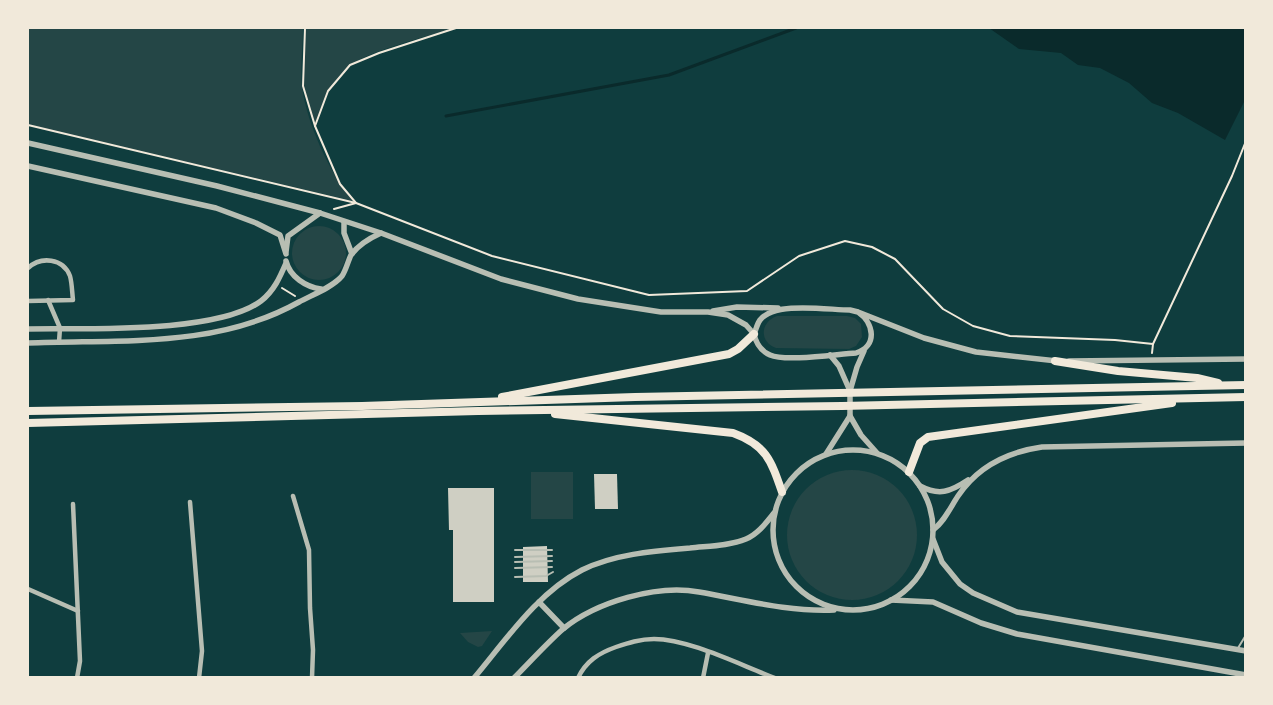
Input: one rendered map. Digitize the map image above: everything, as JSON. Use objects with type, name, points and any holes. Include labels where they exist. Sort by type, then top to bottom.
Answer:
[{"type":"highway","points":[[478,401],[729,354],[754,334]]},
{"type":"highway","points":[[1055,362],[1118,371],[1196,378],[1232,386]]},
{"type":"highway","points":[[28,411],[362,406],[478,401],[1246,385]]},
{"type":"highway","points":[[28,423],[478,411],[842,406],[1246,397]]},
{"type":"highway","points":[[909,472],[920,443],[928,437],[1208,398]]},
{"type":"highway","points":[[478,411],[551,414],[733,433],[761,447],[773,466],[782,492]]},
{"type":"street","points":[[28,143],[320,213],[381,233],[501,279],[578,299],[661,312],[708,312],[737,307],[858,312],[924,338],[976,352],[1055,362],[1246,359]]},
{"type":"street","points":[[28,166],[216,208],[256,223],[280,235],[286,254]]},
{"type":"street","points":[[320,213],[288,236],[286,263],[289,270],[302,282],[313,288],[322,289]]},
{"type":"street","points":[[344,222],[344,233],[352,254]]},
{"type":"street","points":[[28,343],[176,340],[203,336],[260,319],[298,302],[342,276],[352,254],[371,238],[381,233]]},
{"type":"street","points":[[28,268],[41,260],[60,264],[69,274],[73,300],[28,300]]},
{"type":"street","points":[[28,329],[171,326],[204,321],[255,305],[276,285],[286,263]]},
{"type":"street","points":[[48,300],[60,328],[59,342]]},
{"type":"street","points":[[754,334],[760,320],[770,312],[781,308]]},
{"type":"street","points":[[708,312],[734,317],[746,325],[754,334],[760,349],[770,355],[782,358],[864,351]]},
{"type":"street","points":[[858,312],[870,323],[872,338],[857,367],[850,393],[850,416],[861,435],[877,453]]},
{"type":"street","points":[[830,355],[840,366],[850,393]]},
{"type":"street","points":[[826,454],[850,416]]},
{"type":"street","points":[[514,678],[564,628],[611,602],[662,591],[696,591],[808,612],[874,608],[891,600],[910,586],[922,570],[933,534],[979,470],[1018,450],[1042,447],[1246,443]]},
{"type":"street","points":[[841,610],[813,600],[797,588],[784,572],[772,534],[774,513],[782,492],[794,475],[810,461],[826,454],[850,449],[877,453],[889,458],[909,472],[920,486],[930,509],[933,534],[942,562],[960,584],[973,593],[1017,612],[1246,652]]},
{"type":"street","points":[[920,486],[932,492],[941,493],[952,490],[972,478]]},
{"type":"street","points":[[293,496],[309,550],[312,678]]},
{"type":"street","points":[[190,502],[202,651],[199,678]]},
{"type":"street","points":[[73,504],[80,661],[77,678]]},
{"type":"street","points":[[474,678],[539,602],[581,570],[600,563],[651,551],[721,545],[747,538],[763,527],[774,513]]},
{"type":"street","points":[[28,589],[78,611]]},
{"type":"street","points":[[891,600],[933,602],[981,623],[1017,634],[1246,675]]},
{"type":"street","points":[[539,602],[564,628]]},
{"type":"street","points":[[578,678],[582,670],[593,658],[635,641],[671,640],[775,678]]},
{"type":"street","points":[[703,678],[708,653]]},
{"type":"lane","points":[[515,550],[552,550]]},
{"type":"lane","points":[[515,557],[552,556]]},
{"type":"lane","points":[[515,562],[552,561]]},
{"type":"lane","points":[[515,568],[552,567]]},
{"type":"lane","points":[[515,577],[546,576],[553,572]]},
{"type":"lane","points":[[1237,650],[1246,635]]},
{"type":"path","points":[[305,28],[303,86],[315,126],[340,184],[356,202]]},
{"type":"path","points":[[315,126],[328,91],[350,65],[456,28]]},
{"type":"path","points":[[28,125],[356,202],[492,256],[649,294],[747,291],[799,256],[845,241],[872,247],[895,259],[943,309],[973,326],[1010,336],[1115,340],[1153,344]]},
{"type":"path","points":[[1151,360],[1153,344],[1232,176],[1246,141]]},
{"type":"path","points":[[320,213],[356,202]]},
{"type":"path","points":[[276,285],[294,295],[298,302]]},
{"type":"shaded area","points":[[28,28],[303,28],[301,79],[308,115],[320,147],[336,177],[353,201],[28,125]]},
{"type":"shaded area","points":[[305,28],[454,28],[369,55],[349,66],[332,86],[315,125],[303,86]]},
{"type":"shaded area","points":[[989,28],[1245,28],[1245,100],[1225,140],[1178,113],[1152,103],[1129,83],[1100,68],[1078,65],[1061,53],[1019,49]]},
{"type":"shaded area","points":[[319,226],[329,228],[338,234],[344,243],[346,253],[344,263],[338,272],[329,278],[319,280],[309,278],[300,272],[294,263],[292,253],[294,243],[300,234],[309,228]]},
{"type":"shaded area","points":[[777,316],[847,316],[855,318],[861,324],[862,337],[856,346],[849,349],[776,348],[770,345],[764,337],[764,332],[767,323]]},
{"type":"shaded area","points":[[852,470],[877,475],[898,489],[912,510],[917,535],[912,560],[898,581],[877,595],[852,600],[827,595],[806,581],[792,560],[787,535],[792,510],[806,489],[827,475]]},
{"type":"shaded area","points":[[531,472],[573,472],[573,519],[531,519]]},
{"type":"shaded area","points":[[492,631],[482,646],[478,647],[468,642],[460,633]]},
{"type":"building","points":[[594,474],[617,474],[618,509],[595,509]]},
{"type":"building","points":[[448,488],[494,488],[494,602],[453,602],[453,530],[449,530]]},
{"type":"building","points":[[547,546],[548,582],[523,582],[523,547]]},
{"type":"waterway","points":[[446,116],[669,75],[796,28]]}]
